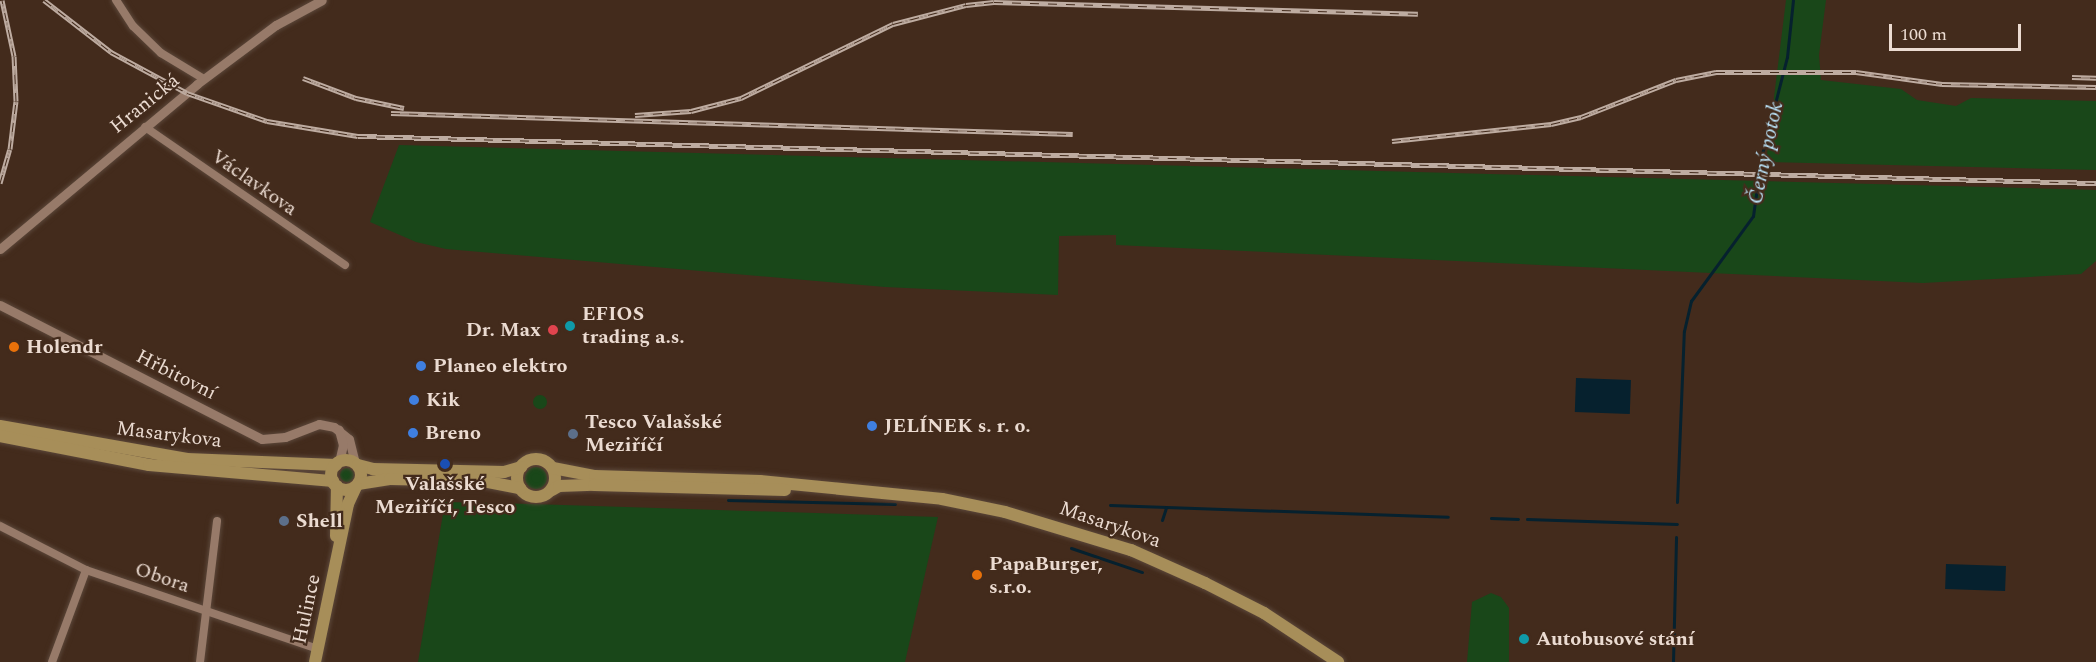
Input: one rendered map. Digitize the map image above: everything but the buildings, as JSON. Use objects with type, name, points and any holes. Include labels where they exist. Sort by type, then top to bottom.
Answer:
[{"type":"main road","name":"Masarykova","points":[[0,426],[92,450],[188,459],[337,463]]},
{"type":"main road","name":"Masarykova","points":[[0,436],[92,450],[186,469],[335,483]]},
{"type":"main road","name":"Masarykova","points":[[356,464],[373,469],[504,472],[537,459],[553,468],[595,476],[760,481],[942,499],[1005,512],[1131,550],[1264,612],[1338,662]]},
{"type":"main road","points":[[337,463],[356,464],[361,477],[357,485],[346,490],[335,483],[337,463]]},
{"type":"main road","points":[[520,488],[517,477],[521,467]]},
{"type":"main road","points":[[552,490],[555,479],[553,468]]},
{"type":"main road","name":"Masarykova","points":[[357,485],[390,479],[483,481],[520,488],[535,498],[559,486],[594,485],[846,490]]},
{"type":"main road","name":"Hulince","points":[[335,483],[336,565]]},
{"type":"main road","name":"Hulince","points":[[315,662],[336,565],[357,485]]},
{"type":"street","points":[[116,0],[133,26],[161,53],[204,79]]},
{"type":"street","name":"Hranická","points":[[0,249],[204,79],[276,25],[322,0]]},
{"type":"street","name":"Václavkova","points":[[145,127],[345,266]]},
{"type":"street","name":"Hřbitovní","points":[[0,305],[262,440],[278,439],[319,424],[339,430]]},
{"type":"street","points":[[337,463],[343,445],[339,430]]},
{"type":"street","points":[[339,430],[351,442],[356,464]]},
{"type":"street","points":[[200,662],[208,611],[217,521]]},
{"type":"street","name":"Obora","points":[[0,526],[86,570],[318,649]]},
{"type":"street","points":[[52,662],[86,570]]},
{"type":"green space","points":[[1786,0],[1826,0],[1819,55],[1821,80],[1901,89],[1917,100],[1956,106],[1971,98],[2096,101],[2096,170],[1766,162]]},
{"type":"green space","points":[[399,145],[2096,190],[2096,261],[2081,274],[1923,283],[1116,245],[1116,235],[1059,236],[1058,295],[885,287],[446,249],[416,242],[370,222]]},
{"type":"green space","points":[[540,395],[545,397],[547,402],[545,407],[540,409],[535,407],[533,402],[535,397]]},
{"type":"green space","points":[[536,467],[546,474],[547,478],[540,488],[536,489],[526,482],[525,478],[532,468]]},
{"type":"green space","points":[[347,468],[352,470],[354,475],[352,480],[347,482],[342,480],[340,475],[342,470]]},
{"type":"green space","points":[[445,502],[938,517],[905,662],[418,662]]},
{"type":"green space","points":[[1491,593],[1501,597],[1509,608],[1509,662],[1467,662],[1472,602]]},
{"type":"water","points":[[1576,378],[1631,380],[1630,414],[1575,412]]},
{"type":"water","points":[[1946,564],[2006,566],[2005,591],[1945,589]]},
{"type":"waterway","name":"Černý potok","points":[[1677,502],[1684,331],[1691,301],[1753,216],[1761,158],[1787,57],[1793,0]]},
{"type":"waterway","points":[[728,500],[895,504]]},
{"type":"waterway","points":[[1110,505],[1448,517]]},
{"type":"waterway","points":[[1162,520],[1166,508]]},
{"type":"waterway","points":[[1491,518],[1518,519]]},
{"type":"waterway","points":[[1527,519],[1677,524]]},
{"type":"waterway","name":"Černý potok","points":[[1673,662],[1676,537]]},
{"type":"waterway","points":[[1071,548],[1142,572]]},
{"type":"railway","points":[[0,183],[10,149],[16,101],[14,56],[2,0]]},
{"type":"railway","points":[[44,0],[111,52],[187,93],[267,121],[358,136],[2096,183]]},
{"type":"railway","points":[[635,115],[691,111],[741,98],[893,24],[966,5],[994,2],[1418,14]]},
{"type":"railway","points":[[1392,141],[1551,124],[1581,117],[1676,80],[1716,72],[1856,72],[1942,84],[2096,87]]},
{"type":"railway","points":[[2072,77],[2096,78]]},
{"type":"railway","points":[[303,78],[356,98],[404,108]]},
{"type":"railway","points":[[391,113],[1073,134]]},
{"type":"place","name":"EFIOS trading a.s.","points":[[570,326]]},
{"type":"place","name":"Dr. Max","points":[[553,330]]},
{"type":"place","name":"Holendr","points":[[14,347]]},
{"type":"place","name":"Planeo elektro","points":[[421,366]]},
{"type":"place","name":"Kik","points":[[414,400]]},
{"type":"place","name":"JELÍNEK s. r. o.","points":[[872,426]]},
{"type":"place","name":"Breno","points":[[413,433]]},
{"type":"place","name":"Tesco Valašské Meziříčí","points":[[573,434]]},
{"type":"place","name":"Valašské Meziříčí, Tesco","points":[[445,464]]},
{"type":"place","name":"Shell","points":[[284,521]]},
{"type":"place","name":"PapaBurger, s.r.o.","points":[[977,575]]},
{"type":"place","name":"Autobusové stání","points":[[1524,639]]}]
